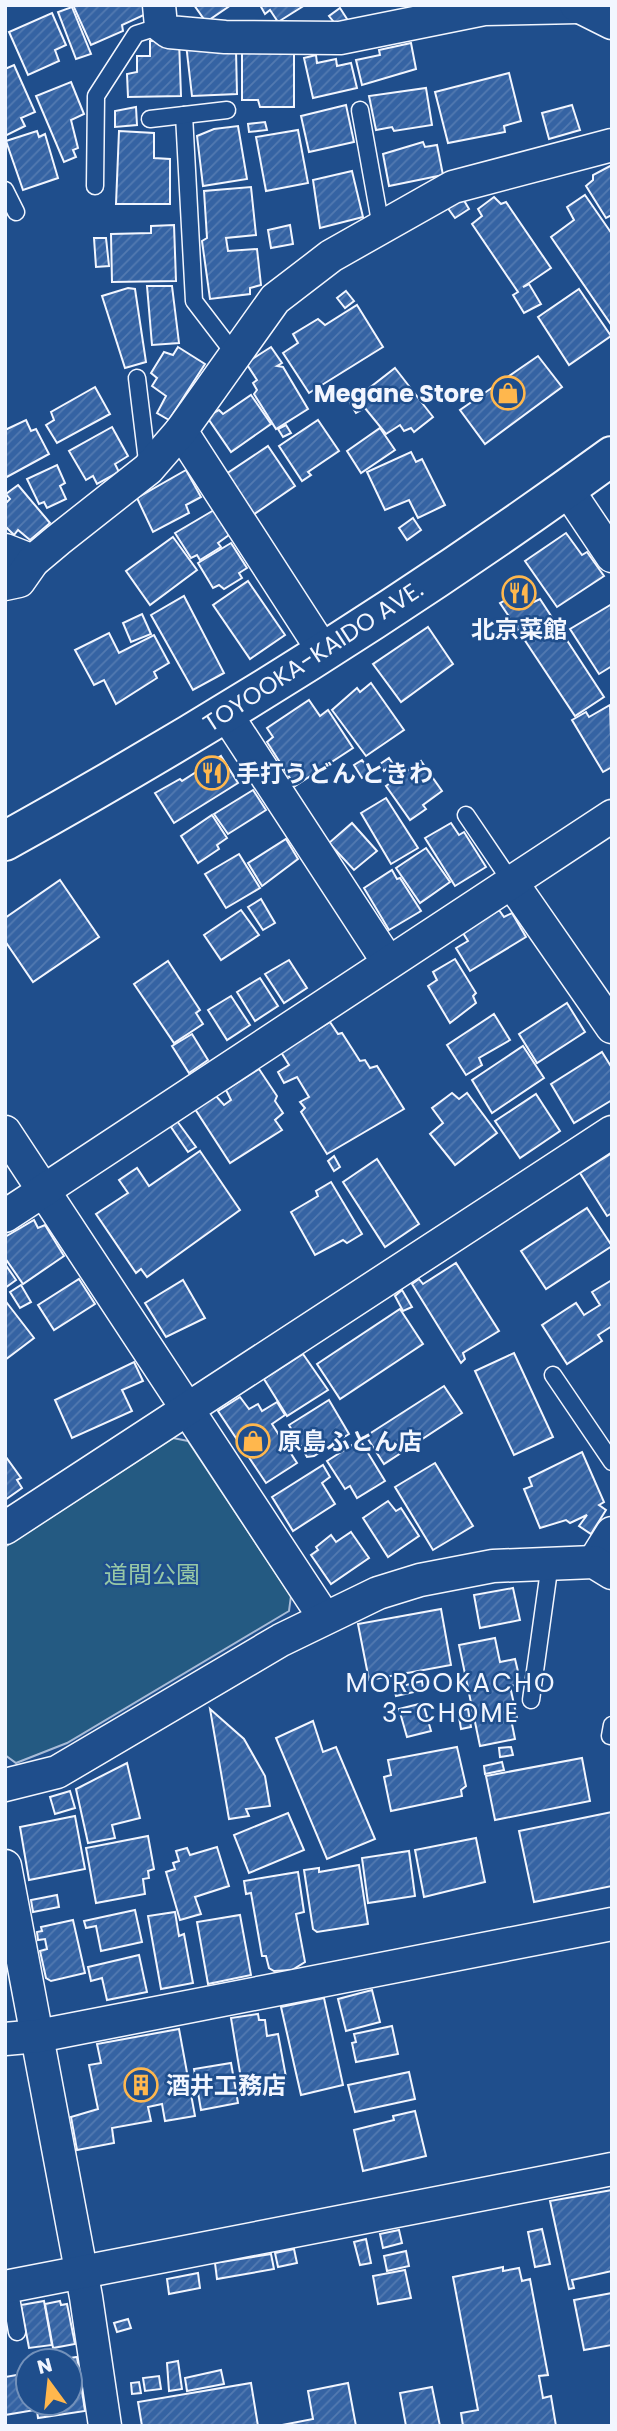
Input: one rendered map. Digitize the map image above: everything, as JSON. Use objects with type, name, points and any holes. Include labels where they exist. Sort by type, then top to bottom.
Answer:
[{"type":"main road","name":"TOYOOKA-KAIDO AVE.","points":[[5,841],[226,714],[324,652],[612,456]]},
{"type":"street","points":[[160,15],[169,32],[282,39],[340,38],[410,13],[484,9],[577,6],[612,23]]},
{"type":"street","points":[[5,584],[19,581],[19,555],[148,469],[181,431],[275,299],[331,256],[453,187],[612,145]]},
{"type":"street","points":[[181,431],[324,652]]},
{"type":"street","points":[[567,489],[612,555]]},
{"type":"street","points":[[226,714],[387,962]]},
{"type":"street","points":[[5,1216],[612,816]]},
{"type":"street","points":[[512,883],[612,1027]]},
{"type":"street","points":[[5,1132],[324,1617]]},
{"type":"street","points":[[5,1528],[612,1132]]},
{"type":"street","points":[[5,1785],[57,1772],[324,1617],[378,1593],[420,1580],[493,1566],[550,1563],[603,1567],[612,1534]]},
{"type":"street","points":[[5,1866],[38,2036],[105,2426]]},
{"type":"street","points":[[5,2039],[38,2036],[612,1924]]},
{"type":"street","points":[[7,2287],[612,2169]]},
{"type":"lane","points":[[95,186],[96,96],[136,34],[160,15]]},
{"type":"lane","points":[[150,119],[227,110]]},
{"type":"lane","points":[[360,110],[381,227]]},
{"type":"lane","points":[[184,115],[194,301],[236,356]]},
{"type":"lane","points":[[5,190],[16,212]]},
{"type":"lane","points":[[137,377],[148,469]]},
{"type":"lane","points":[[466,816],[512,883]]},
{"type":"lane","points":[[553,1375],[612,1462]]},
{"type":"lane","points":[[531,1700],[550,1563]]},
{"type":"lane","points":[[7,2287],[17,2332]]},
{"type":"green space","name":"道間公園","points":[[173,1438],[188,1441],[291,1596],[289,1611],[67,1743],[16,1763],[5,1755],[5,1547]]},
{"type":"building","points":[[73,5],[143,5],[146,14],[122,25],[123,31],[91,45]]},
{"type":"building","points":[[194,5],[231,5],[206,22]]},
{"type":"building","points":[[260,5],[305,5],[278,22],[270,10],[265,14]]},
{"type":"building","points":[[72,7],[91,54],[76,59],[58,12]]},
{"type":"building","points":[[340,8],[347,19],[337,26],[329,16]]},
{"type":"building","points":[[52,13],[66,45],[55,50],[59,61],[28,75],[9,32]]},
{"type":"building","points":[[179,40],[181,96],[128,97],[127,74],[137,72],[137,56],[150,56],[150,41]]},
{"type":"building","points":[[411,43],[416,69],[362,85],[356,60],[380,55],[379,50]]},
{"type":"building","points":[[186,44],[236,50],[237,94],[192,96]]},
{"type":"building","points":[[242,51],[294,52],[294,107],[260,107],[258,100],[242,100]]},
{"type":"building","points":[[316,55],[317,63],[336,59],[337,66],[351,63],[357,88],[313,98],[304,58]]},
{"type":"building","points":[[14,65],[35,112],[21,118],[25,126],[5,136],[5,69]]},
{"type":"building","points":[[509,73],[521,121],[504,126],[505,132],[448,143],[435,92]]},
{"type":"building","points":[[71,82],[84,114],[71,120],[78,148],[73,150],[76,157],[64,162],[36,96]]},
{"type":"building","points":[[426,88],[432,125],[394,131],[392,127],[376,130],[369,96]]},
{"type":"building","points":[[346,105],[354,142],[309,152],[301,116]]},
{"type":"building","points":[[572,105],[580,130],[549,139],[542,113]]},
{"type":"building","points":[[136,107],[137,125],[115,127],[115,111]]},
{"type":"building","points":[[265,122],[267,130],[249,132],[248,124]]},
{"type":"building","points":[[238,126],[247,179],[203,186],[197,136],[214,129]]},
{"type":"building","points":[[298,130],[308,183],[266,191],[256,137]]},
{"type":"building","points":[[37,131],[39,137],[45,134],[58,178],[23,190],[6,141]]},
{"type":"building","points":[[119,131],[154,133],[154,158],[170,159],[170,204],[116,204]]},
{"type":"building","points":[[423,142],[425,147],[437,145],[443,175],[389,186],[383,154]]},
{"type":"building","points":[[612,165],[612,215],[606,218],[586,186],[593,180],[593,175]]},
{"type":"building","points":[[352,171],[363,217],[320,228],[313,180]]},
{"type":"building","points":[[251,187],[256,235],[226,238],[228,251],[257,249],[261,285],[250,288],[250,294],[210,299],[202,241],[207,238],[204,191]]},
{"type":"building","points":[[585,195],[612,234],[612,326],[551,237],[574,220],[567,207]]},
{"type":"building","points":[[462,197],[469,209],[455,218],[447,207]]},
{"type":"building","points":[[494,197],[501,204],[506,202],[551,268],[523,287],[529,284],[541,304],[524,313],[513,295],[518,292],[472,224],[482,216],[478,209]]},
{"type":"building","points":[[174,225],[176,281],[112,282],[111,234],[151,233],[151,226]]},
{"type":"building","points":[[290,225],[293,244],[271,248],[268,230]]},
{"type":"building","points":[[94,238],[106,238],[109,266],[96,267]]},
{"type":"building","points":[[147,286],[172,286],[179,343],[152,345]]},
{"type":"building","points":[[128,288],[135,289],[146,362],[125,368],[102,296]]},
{"type":"building","points":[[579,289],[611,336],[569,365],[538,317]]},
{"type":"building","points":[[346,291],[354,301],[345,308],[337,298]]},
{"type":"building","points":[[357,305],[383,347],[309,393],[283,353],[298,343],[293,334],[318,319],[325,325]]},
{"type":"building","points":[[178,347],[205,364],[169,420],[157,413],[166,396],[152,386],[157,378],[151,373],[164,352],[173,355]]},
{"type":"building","points":[[271,347],[282,363],[277,366],[283,367],[308,409],[276,429],[254,394],[257,390],[253,383],[257,380],[246,363]]},
{"type":"building","points":[[538,356],[562,387],[485,444],[460,410]]},
{"type":"building","points":[[395,368],[433,417],[414,432],[411,428],[404,431],[400,425],[386,434],[365,408],[356,413],[350,403]]},
{"type":"building","points":[[95,387],[110,414],[57,443],[46,425],[54,420],[51,412]]},
{"type":"building","points":[[251,395],[271,424],[231,452],[207,417],[219,410],[223,414]]},
{"type":"building","points":[[26,420],[31,431],[36,429],[49,454],[5,478],[5,430]]},
{"type":"building","points":[[318,420],[339,451],[308,472],[311,475],[302,481],[279,446]]},
{"type":"building","points":[[286,425],[291,433],[283,437],[278,429]]},
{"type":"building","points":[[112,427],[128,456],[115,464],[119,472],[97,484],[93,476],[86,480],[69,451]]},
{"type":"building","points":[[380,428],[395,450],[361,473],[347,451]]},
{"type":"building","points":[[268,446],[295,486],[253,515],[226,474]]},
{"type":"building","points":[[411,452],[416,462],[422,459],[445,505],[418,518],[409,500],[385,510],[367,472]]},
{"type":"building","points":[[57,465],[65,483],[60,486],[66,499],[47,508],[44,502],[39,504],[27,479]]},
{"type":"building","points":[[186,470],[201,497],[186,505],[189,513],[153,532],[137,498]]},
{"type":"building","points":[[18,485],[50,523],[30,540],[18,530],[14,535],[5,526],[5,504],[10,499],[6,494]]},
{"type":"building","points":[[214,510],[229,535],[218,543],[221,547],[200,560],[197,555],[191,558],[175,533]]},
{"type":"building","points":[[413,518],[421,530],[407,540],[399,528]]},
{"type":"building","points":[[566,533],[582,555],[587,552],[604,576],[557,607],[525,561]]},
{"type":"building","points":[[173,537],[197,570],[150,605],[126,571]]},
{"type":"building","points":[[231,543],[247,568],[239,573],[242,578],[224,589],[219,585],[213,588],[198,563]]},
{"type":"building","points":[[248,581],[285,635],[250,659],[213,605]]},
{"type":"building","points":[[526,589],[534,602],[540,599],[604,697],[575,716],[500,603]]},
{"type":"building","points":[[184,596],[224,673],[193,690],[151,615]]},
{"type":"building","points":[[612,604],[612,666],[599,674],[570,629]]},
{"type":"building","points":[[142,614],[151,634],[131,642],[123,623]]},
{"type":"building","points":[[428,627],[453,664],[401,702],[373,664]]},
{"type":"building","points":[[109,633],[119,653],[154,635],[169,663],[154,672],[157,678],[116,704],[104,680],[94,685],[75,650]]},
{"type":"building","points":[[371,683],[404,730],[366,756],[332,710],[357,688],[360,692]]},
{"type":"building","points":[[309,700],[320,716],[328,710],[353,748],[295,786],[267,742],[273,737],[267,728]]},
{"type":"building","points":[[610,705],[612,767],[603,772],[572,720],[586,712],[589,717]]},
{"type":"building","points":[[221,756],[238,783],[174,823],[155,793],[180,779],[182,781]]},
{"type":"building","points":[[389,758],[393,764],[384,771],[380,764]]},
{"type":"building","points":[[362,760],[371,773],[362,778],[354,765]]},
{"type":"building","points":[[421,761],[442,791],[423,805],[426,809],[410,820],[386,786]]},
{"type":"building","points":[[253,790],[266,810],[228,834],[214,814]]},
{"type":"building","points":[[386,798],[418,848],[391,864],[361,813]]},
{"type":"building","points":[[212,815],[227,838],[217,845],[219,849],[198,863],[181,836]]},
{"type":"building","points":[[352,823],[377,851],[354,870],[329,843]]},
{"type":"building","points":[[451,823],[459,835],[464,832],[486,867],[455,886],[425,838]]},
{"type":"building","points":[[286,839],[298,859],[262,886],[248,863]]},
{"type":"building","points":[[426,848],[450,882],[420,903],[396,868]]},
{"type":"building","points":[[239,854],[260,888],[226,908],[205,874]]},
{"type":"building","points":[[392,870],[421,911],[389,930],[364,888]]},
{"type":"building","points":[[60,880],[99,937],[33,982],[5,941],[5,918]]},
{"type":"building","points":[[261,899],[275,923],[263,930],[248,907]]},
{"type":"building","points":[[241,910],[259,935],[221,960],[204,935]]},
{"type":"building","points":[[499,910],[504,917],[512,913],[526,937],[470,971],[456,948],[468,941],[463,933]]},
{"type":"building","points":[[455,959],[476,993],[473,996],[476,1003],[450,1023],[428,986],[437,980],[433,972]]},
{"type":"building","points":[[289,960],[307,988],[284,1003],[265,974]]},
{"type":"building","points":[[168,961],[200,1010],[196,1013],[203,1024],[174,1043],[134,984]]},
{"type":"building","points":[[260,978],[278,1006],[255,1021],[237,992]]},
{"type":"building","points":[[231,996],[250,1025],[227,1040],[208,1010]]},
{"type":"building","points":[[567,1003],[585,1032],[537,1063],[519,1034]]},
{"type":"building","points":[[494,1014],[510,1040],[479,1058],[482,1065],[466,1075],[447,1045]]},
{"type":"building","points":[[330,1022],[338,1034],[342,1033],[360,1061],[365,1060],[370,1068],[377,1066],[404,1109],[327,1154],[301,1112],[305,1108],[300,1102],[309,1097],[297,1077],[284,1083],[278,1072],[289,1065],[281,1052]]},
{"type":"building","points":[[192,1034],[208,1060],[189,1073],[172,1046]]},
{"type":"building","points":[[523,1046],[544,1078],[492,1113],[472,1080]]},
{"type":"building","points":[[602,1052],[612,1068],[612,1100],[574,1123],[551,1084]]},
{"type":"building","points":[[259,1069],[277,1096],[275,1101],[283,1113],[275,1120],[282,1130],[230,1163],[195,1109],[216,1096],[224,1105],[231,1100],[226,1090]]},
{"type":"building","points":[[452,1093],[459,1099],[467,1093],[497,1133],[455,1165],[430,1134],[443,1123],[432,1108]]},
{"type":"building","points":[[536,1094],[560,1131],[520,1158],[495,1121]]},
{"type":"building","points":[[177,1121],[196,1147],[188,1152],[171,1127]]},
{"type":"building","points":[[200,1151],[240,1210],[147,1277],[141,1269],[136,1273],[96,1214],[128,1193],[119,1180],[137,1168],[149,1186]]},
{"type":"building","points":[[612,1153],[612,1213],[607,1216],[580,1173]]},
{"type":"building","points":[[334,1156],[340,1167],[334,1171],[328,1161]]},
{"type":"building","points":[[377,1159],[419,1224],[385,1247],[343,1182]]},
{"type":"building","points":[[331,1182],[362,1234],[347,1243],[343,1240],[315,1255],[291,1212],[318,1196],[316,1191]]},
{"type":"building","points":[[587,1208],[612,1246],[546,1289],[521,1251]]},
{"type":"building","points":[[34,1220],[38,1228],[45,1225],[64,1256],[23,1284],[5,1258],[5,1237]]},
{"type":"building","points":[[456,1263],[499,1331],[463,1353],[465,1359],[461,1363],[412,1284],[419,1279],[423,1284]]},
{"type":"building","points":[[5,1264],[16,1280],[5,1288]]},
{"type":"building","points":[[79,1279],[95,1304],[54,1330],[38,1305]]},
{"type":"building","points":[[183,1280],[205,1318],[166,1337],[145,1303]]},
{"type":"building","points":[[612,1280],[612,1326],[598,1335],[602,1341],[567,1364],[542,1325],[576,1303],[584,1315],[600,1305],[592,1292]]},
{"type":"building","points":[[21,1285],[31,1302],[20,1308],[10,1292]]},
{"type":"building","points":[[402,1290],[412,1307],[403,1311],[395,1296]]},
{"type":"building","points":[[7,1303],[34,1338],[5,1360],[5,1305]]},
{"type":"building","points":[[400,1309],[423,1344],[340,1399],[317,1364]]},
{"type":"building","points":[[514,1353],[553,1437],[514,1455],[475,1371]]},
{"type":"building","points":[[303,1354],[328,1390],[287,1416],[264,1379]]},
{"type":"building","points":[[134,1362],[143,1381],[122,1390],[132,1411],[72,1438],[55,1400]]},
{"type":"building","points":[[444,1386],[462,1413],[384,1464],[366,1436]]},
{"type":"building","points":[[240,1397],[249,1409],[258,1404],[262,1411],[277,1402],[285,1415],[272,1424],[297,1463],[266,1483],[218,1411]]},
{"type":"building","points":[[329,1400],[349,1434],[314,1456],[307,1457],[289,1425]]},
{"type":"building","points":[[360,1440],[385,1481],[357,1498],[350,1486],[345,1489],[327,1461]]},
{"type":"building","points":[[582,1452],[604,1502],[599,1505],[606,1510],[591,1534],[579,1526],[587,1515],[570,1523],[566,1520],[540,1528],[524,1489],[532,1486],[529,1478]]},
{"type":"building","points":[[6,1457],[21,1478],[17,1480],[22,1488],[5,1500]]},
{"type":"building","points":[[435,1463],[473,1526],[433,1550],[395,1487]]},
{"type":"building","points":[[323,1465],[330,1477],[322,1483],[335,1504],[293,1531],[272,1497]]},
{"type":"building","points":[[388,1501],[396,1511],[401,1508],[419,1536],[388,1557],[363,1518]]},
{"type":"building","points":[[351,1532],[369,1558],[331,1584],[311,1555],[318,1550],[316,1547],[331,1535],[336,1542]]},
{"type":"building","points":[[513,1588],[520,1620],[480,1628],[474,1595]]},
{"type":"building","points":[[441,1609],[451,1665],[369,1680],[358,1624]]},
{"type":"building","points":[[495,1638],[500,1662],[515,1659],[521,1684],[510,1686],[517,1718],[511,1719],[515,1739],[480,1746],[459,1645]]},
{"type":"building","points":[[422,1681],[423,1690],[396,1696],[394,1688]]},
{"type":"building","points":[[423,1703],[431,1731],[407,1737],[399,1709]]},
{"type":"building","points":[[210,1709],[244,1739],[265,1776],[270,1806],[246,1809],[249,1816],[229,1819]]},
{"type":"building","points":[[468,1709],[471,1727],[461,1729],[458,1711]]},
{"type":"building","points":[[313,1721],[323,1752],[336,1747],[375,1839],[327,1859],[276,1738]]},
{"type":"building","points":[[457,1747],[466,1786],[461,1790],[462,1796],[391,1811],[384,1777],[391,1775],[388,1760]]},
{"type":"building","points":[[511,1747],[513,1755],[500,1757],[499,1748]]},
{"type":"building","points":[[582,1758],[590,1801],[495,1820],[486,1776]]},
{"type":"building","points":[[502,1762],[504,1770],[485,1774],[484,1766]]},
{"type":"building","points":[[127,1763],[140,1818],[112,1825],[115,1838],[88,1843],[76,1789]]},
{"type":"building","points":[[70,1791],[75,1808],[55,1814],[50,1797]]},
{"type":"building","points":[[612,1812],[612,1886],[534,1902],[519,1831]]},
{"type":"building","points":[[288,1813],[304,1850],[249,1873],[234,1835]]},
{"type":"building","points":[[75,1816],[85,1869],[29,1880],[20,1827]]},
{"type":"building","points":[[148,1836],[154,1869],[148,1871],[149,1878],[143,1879],[145,1894],[96,1903],[86,1848]]},
{"type":"building","points":[[476,1838],[485,1882],[424,1897],[415,1850]]},
{"type":"building","points":[[217,1847],[229,1886],[195,1897],[201,1914],[180,1920],[166,1872],[175,1869],[173,1863],[179,1861],[176,1851],[187,1848],[190,1855]]},
{"type":"building","points":[[409,1851],[415,1896],[368,1903],[362,1858]]},
{"type":"building","points":[[359,1865],[368,1924],[317,1932],[313,1929],[304,1870],[319,1868],[319,1872]]},
{"type":"building","points":[[298,1872],[304,1912],[296,1914],[305,1962],[292,1970],[274,1971],[269,1968],[266,1956],[262,1956],[251,1893],[246,1894],[244,1881]]},
{"type":"building","points":[[57,1895],[59,1907],[33,1912],[31,1900]]},
{"type":"building","points":[[135,1910],[142,1942],[101,1951],[96,1926],[86,1928],[84,1921]]},
{"type":"building","points":[[175,1912],[179,1936],[184,1934],[193,1983],[161,1989],[148,1916]]},
{"type":"building","points":[[240,1915],[251,1975],[208,1984],[197,1922]]},
{"type":"building","points":[[73,1920],[85,1973],[51,1981],[46,1978],[40,1951],[47,1949],[45,1939],[38,1940],[37,1932],[42,1931],[41,1927]]},
{"type":"building","points":[[139,1955],[147,1992],[107,2000],[102,1978],[91,1981],[88,1967]]},
{"type":"building","points":[[372,1990],[380,2022],[346,2031],[338,1999]]},
{"type":"building","points":[[324,1998],[343,2085],[301,2095],[281,2007]]},
{"type":"building","points":[[258,2014],[259,2020],[265,2020],[267,2036],[278,2034],[286,2077],[242,2085],[231,2018]]},
{"type":"building","points":[[392,2026],[398,2054],[356,2062],[352,2043],[356,2042],[354,2034]]},
{"type":"building","name":"酒井工務店","points":[[179,2029],[195,2116],[165,2121],[162,2104],[148,2107],[151,2121],[112,2128],[114,2143],[77,2150],[71,2117],[98,2109],[89,2065],[101,2063],[97,2044]]},
{"type":"building","points":[[231,2063],[238,2103],[201,2110],[194,2069]]},
{"type":"building","points":[[409,2072],[415,2099],[355,2112],[348,2085]]},
{"type":"building","points":[[415,2111],[426,2156],[363,2171],[354,2130],[394,2120],[393,2116]]},
{"type":"building","points":[[612,2190],[612,2271],[572,2280],[574,2288],[569,2289],[550,2201]]},
{"type":"building","points":[[542,2229],[550,2264],[535,2267],[528,2232]]},
{"type":"building","points":[[399,2230],[402,2243],[383,2248],[380,2234]]},
{"type":"building","points":[[366,2239],[371,2263],[360,2265],[354,2242]]},
{"type":"building","points":[[294,2249],[297,2263],[278,2267],[275,2253]]},
{"type":"building","points":[[406,2251],[409,2266],[387,2271],[384,2256]]},
{"type":"building","points":[[271,2254],[274,2269],[217,2279],[215,2263]]},
{"type":"building","points":[[503,2267],[503,2271],[519,2268],[522,2281],[530,2279],[548,2375],[539,2376],[543,2398],[551,2396],[556,2426],[463,2426],[461,2413],[478,2410],[453,2277]]},
{"type":"building","points":[[405,2270],[411,2298],[378,2304],[373,2276]]},
{"type":"building","points":[[198,2273],[200,2288],[169,2294],[167,2279]]},
{"type":"building","points":[[612,2293],[612,2345],[584,2350],[574,2300]]},
{"type":"building","points":[[44,2301],[52,2345],[29,2347],[21,2305]]},
{"type":"building","points":[[60,2301],[61,2305],[67,2304],[75,2344],[53,2347],[45,2304]]},
{"type":"building","points":[[128,2319],[131,2328],[117,2332],[114,2323]]},
{"type":"building","points":[[178,2361],[182,2389],[169,2391],[167,2363]]},
{"type":"building","points":[[221,2370],[224,2384],[187,2391],[185,2378]]},
{"type":"building","points":[[14,2375],[14,2414],[5,2415],[5,2377]]},
{"type":"building","points":[[159,2376],[161,2389],[145,2391],[143,2378]]},
{"type":"building","points":[[139,2382],[141,2393],[132,2394],[131,2383]]},
{"type":"building","points":[[251,2383],[258,2426],[142,2426],[138,2402]]},
{"type":"building","points":[[348,2383],[356,2426],[277,2426],[313,2419],[308,2391]]},
{"type":"building","points":[[432,2387],[440,2426],[406,2426],[400,2393]]},
{"type":"place","name":"Megane Store","points":[[508,393]]},
{"type":"place","name":"北京菜館","points":[[519,593]]},
{"type":"place","name":"手打うどん ときわ","points":[[212,773]]},
{"type":"place","name":"原島ふとん店","points":[[253,1441]]},
{"type":"place","name":"酒井工務店","points":[[141,2085]]},
{"type":"district","name":"MOROOKACHO 3-CHOME","points":[[451,1698]]}]
